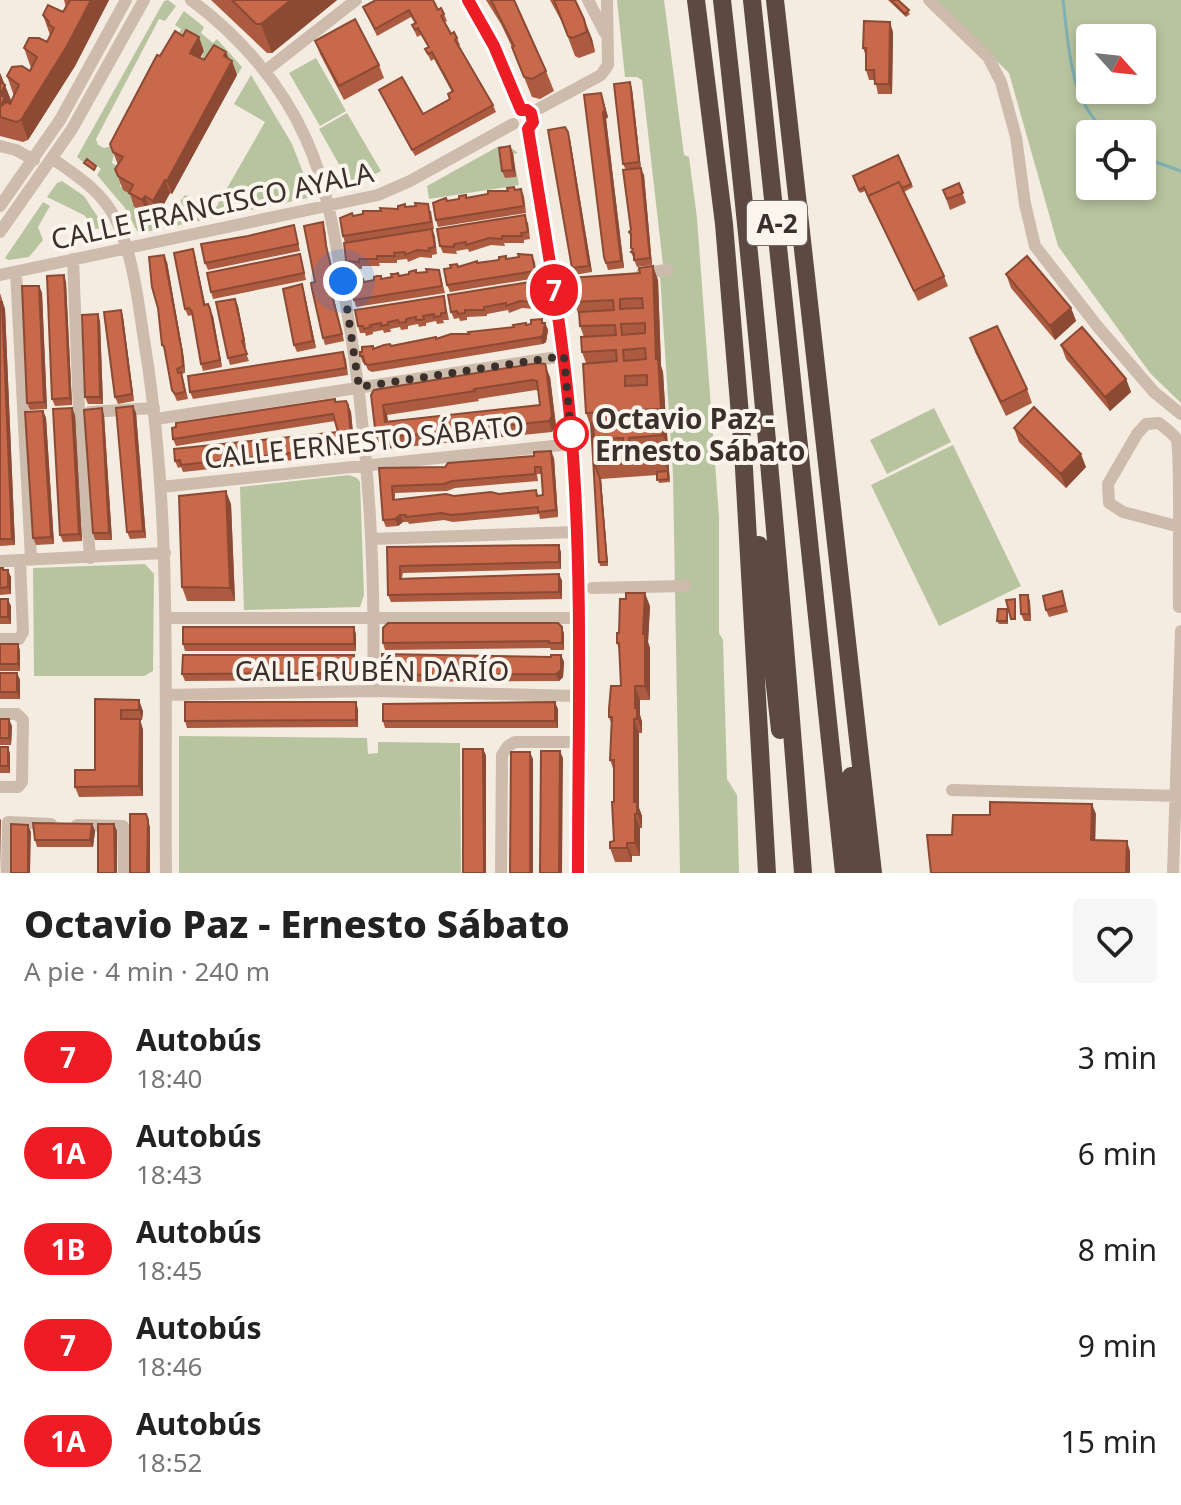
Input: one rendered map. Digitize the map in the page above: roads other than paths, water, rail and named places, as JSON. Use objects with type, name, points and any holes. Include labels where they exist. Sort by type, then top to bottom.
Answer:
[{"type":"highway","points":[[696,0],[724,224],[743,451],[766,873]]},
{"type":"highway","name":"A-2","points":[[722,0],[769,449],[803,873]]},
{"type":"highway","name":"A-2","points":[[752,0],[844,873]]},
{"type":"highway","points":[[775,0],[873,873]]},
{"type":"highway","points":[[786,0],[799,215]]},
{"type":"highway","points":[[743,451],[765,592],[794,873]]},
{"type":"highway","points":[[843,607],[855,873]]},
{"type":"street","points":[[0,206],[34,160],[92,65],[126,0]]},
{"type":"street","points":[[0,232],[53,159],[106,72],[144,0]]},
{"type":"street","points":[[191,0],[216,18],[265,71],[306,138],[329,205],[359,387],[368,463],[373,691]]},
{"type":"street","points":[[265,71],[356,0]]},
{"type":"street","points":[[468,0],[533,122],[528,129],[564,356],[576,532],[578,873]]},
{"type":"street","points":[[588,0],[606,36]]},
{"type":"street","points":[[528,129],[519,129],[513,124],[514,115],[601,75],[608,65],[607,0]]},
{"type":"street","points":[[929,0],[988,57],[1001,82],[1016,137],[1025,204],[1035,246],[1154,392],[1181,414]]},
{"type":"street","name":"CALLE FRANCISCO AYALA","points":[[0,275],[378,195],[396,189],[513,124]]},
{"type":"street","points":[[0,146],[34,160]]},
{"type":"street","points":[[53,159],[100,195],[117,222],[126,249],[155,414],[167,618],[166,873]]},
{"type":"street","points":[[73,259],[79,412],[90,558]]},
{"type":"street","points":[[625,276],[668,270]]},
{"type":"street","points":[[0,639],[19,639],[23,632],[23,416],[16,272]]},
{"type":"street","points":[[65,413],[155,414],[564,356]]},
{"type":"street","points":[[23,416],[37,415]]},
{"type":"street","points":[[1179,607],[1181,477],[1176,438],[1159,423],[1146,424],[1108,484],[1109,503],[1123,512],[1180,527]]},
{"type":"street","name":"CALLE ERNESTO SÁBATO","points":[[161,487],[572,444]]},
{"type":"street","points":[[372,539],[576,532]]},
{"type":"street","points":[[0,561],[165,553]]},
{"type":"street","points":[[592,588],[685,586]]},
{"type":"street","points":[[167,618],[578,618]]},
{"type":"street","points":[[1173,873],[1177,839],[1180,631]]},
{"type":"street","name":"CALLE RUBÉN DARÍO","points":[[166,695],[373,691],[578,696]]},
{"type":"street","points":[[0,714],[17,714],[23,720],[22,782],[18,787],[0,787]]},
{"type":"street","points":[[501,873],[502,755],[515,742],[578,742]]},
{"type":"street","points":[[952,790],[1178,796]]},
{"type":"street","points":[[7,873],[8,822],[123,826],[124,873]]},
{"type":"waterway","points":[[1063,0],[1074,74],[1079,92],[1096,120]]},
{"type":"waterway","points":[[1156,162],[1181,171]]},
{"type":"place","name":"Octavio Paz - Ernesto Sábato","points":[[571,434]]}]
